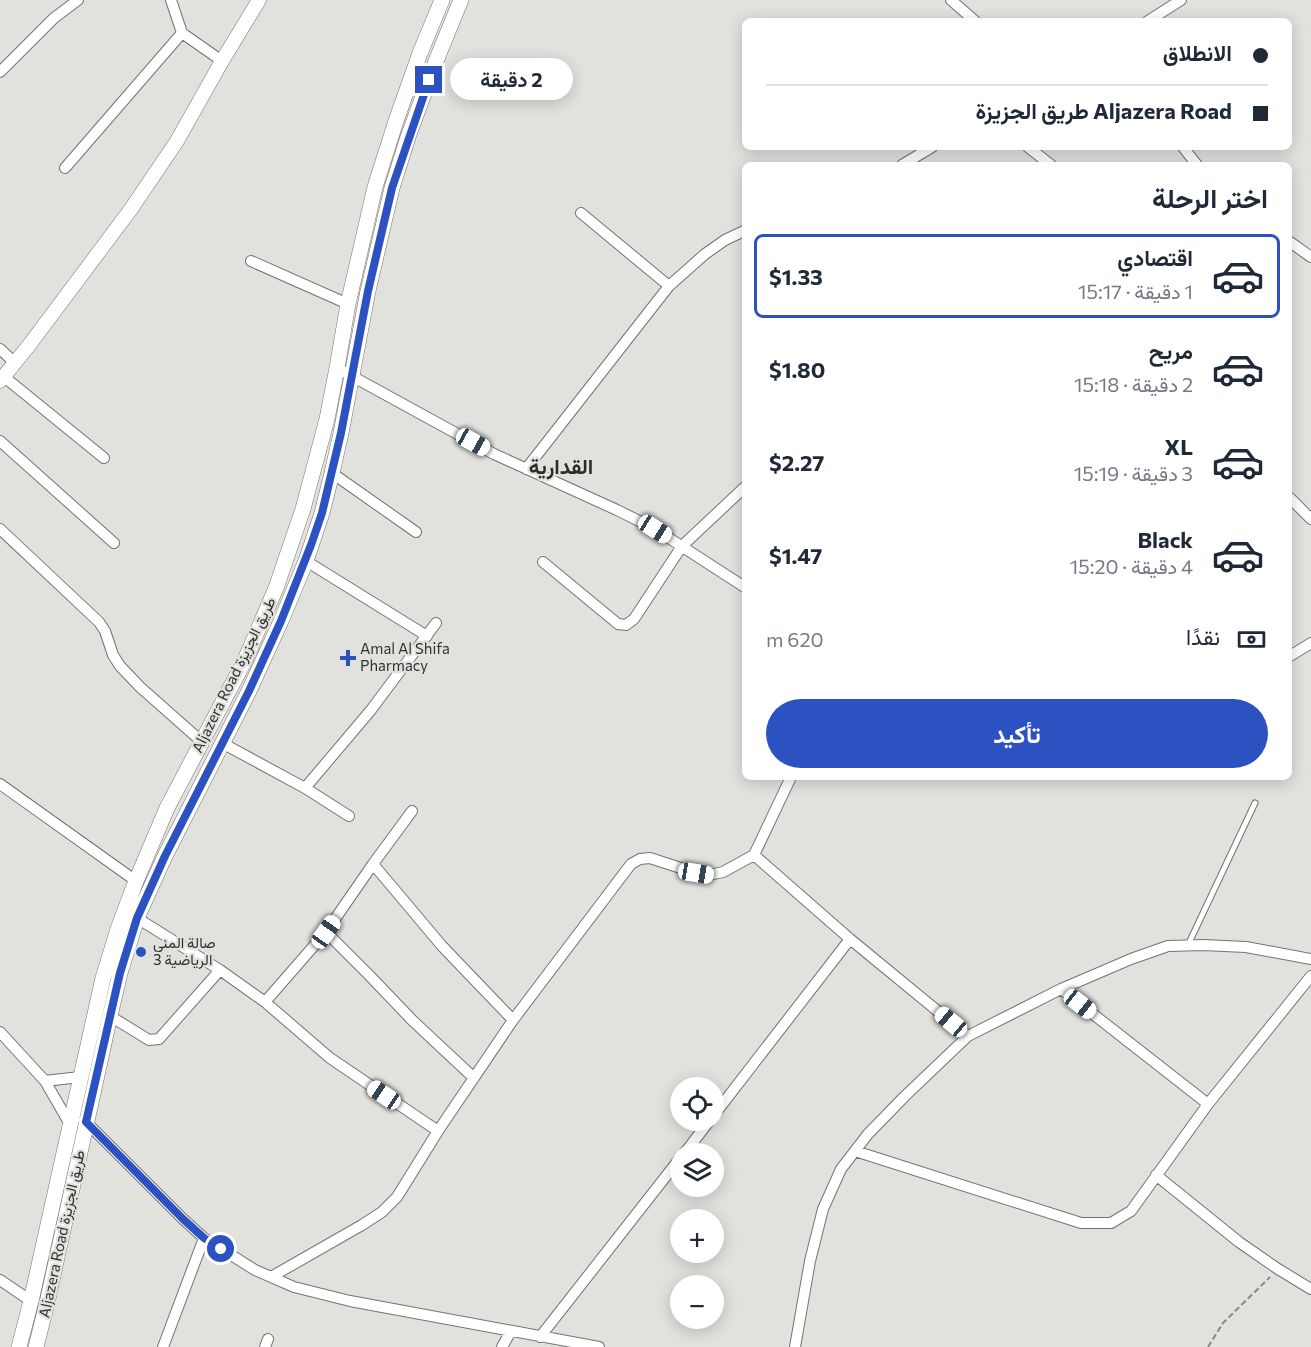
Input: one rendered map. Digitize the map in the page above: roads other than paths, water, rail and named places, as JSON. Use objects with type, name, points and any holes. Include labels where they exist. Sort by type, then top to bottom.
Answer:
[{"type":"main road","name":"Aljazera Road طريق الجزيزة","points":[[36,1347],[47,1303],[77,1120],[80,1077],[103,978],[118,929],[167,808],[245,660],[276,588],[303,509],[327,419],[348,304],[375,187],[420,53],[442,0]]},
{"type":"main road","name":"Aljazera Road طريق الجزيزة","points":[[20,1347],[77,1120],[110,1017],[120,973],[137,918],[165,856],[249,691],[306,561],[322,513],[392,188],[408,137],[461,0]]},
{"type":"street","points":[[0,72],[54,18],[78,0]]},
{"type":"street","points":[[171,0],[182,33],[222,61]]},
{"type":"street","points":[[104,458],[2,379],[158,170],[259,0]]},
{"type":"street","points":[[951,0],[972,18]]},
{"type":"street","points":[[1152,18],[1173,2]]},
{"type":"street","points":[[66,168],[182,33]]},
{"type":"street","points":[[907,162],[927,150]]},
{"type":"street","points":[[1032,150],[1047,162]]},
{"type":"street","points":[[1185,150],[1195,162]]},
{"type":"street","points":[[581,213],[669,286]]},
{"type":"street","points":[[526,469],[669,286],[705,254],[725,240],[742,233]]},
{"type":"street","points":[[1292,243],[1311,257]]},
{"type":"street","points":[[251,261],[348,304]]},
{"type":"street","points":[[0,350],[15,363]]},
{"type":"street","points":[[338,368],[494,454],[655,529],[742,586]]},
{"type":"street","points":[[0,441],[114,543]]},
{"type":"street","points":[[332,473],[416,532]]},
{"type":"street","points":[[543,561],[618,624],[626,625],[634,619],[682,546],[742,490]]},
{"type":"street","points":[[1292,500],[1311,519]]},
{"type":"street","points":[[0,529],[99,622],[105,631],[113,656],[120,666],[140,687],[201,741]]},
{"type":"street","points":[[306,561],[427,636]]},
{"type":"street","points":[[305,789],[371,710],[436,623]]},
{"type":"street","points":[[1292,655],[1311,643]]},
{"type":"street","points":[[222,743],[349,816]]},
{"type":"street","points":[[271,1277],[362,1226],[382,1212],[397,1197],[438,1131],[513,1020],[631,864],[640,858],[650,858],[696,873],[709,875],[723,872],[754,855],[790,780]]},
{"type":"street","points":[[0,784],[136,882]]},
{"type":"street","points":[[265,1002],[326,932],[412,811]]},
{"type":"street","points":[[754,855],[850,939],[968,1036]]},
{"type":"street","points":[[373,864],[442,946],[513,1020]]},
{"type":"street","points":[[137,918],[220,970],[265,1002],[330,1058],[438,1131]]},
{"type":"street","points":[[326,932],[412,1020],[474,1078]]},
{"type":"street","points":[[724,1102],[850,939]]},
{"type":"street","points":[[795,1347],[810,1261],[823,1209],[841,1169],[868,1134],[968,1036],[1061,989],[1168,946],[1246,947],[1311,959]]},
{"type":"street","points":[[110,1017],[148,1040],[159,1039],[220,970]]},
{"type":"street","points":[[855,1151],[1081,1223],[1111,1223],[1131,1211],[1208,1104],[1311,976]]},
{"type":"street","points":[[1061,989],[1208,1104]]},
{"type":"street","points":[[0,1032],[77,1120],[183,1219],[204,1238],[255,1270],[294,1287],[350,1300],[599,1347]]},
{"type":"street","points":[[45,1081],[80,1077]]},
{"type":"street","points":[[692,1143],[702,1131]]},
{"type":"street","points":[[540,1337],[670,1171]]},
{"type":"street","points":[[1156,1175],[1239,1242],[1311,1289]]},
{"type":"street","points":[[163,1347],[204,1238]]},
{"type":"street","points":[[0,1280],[31,1301]]},
{"type":"street","points":[[502,1347],[512,1331]]},
{"type":"lane","points":[[1188,945],[1255,803]]},
{"type":"place","name":"Amal Al Shifa Pharmacy","points":[[348,658]]},
{"type":"place","name":"صالة المنى الرياضية 3","points":[[141,952]]},
{"type":"district","name":"القدارية","points":[[561,467]]}]
